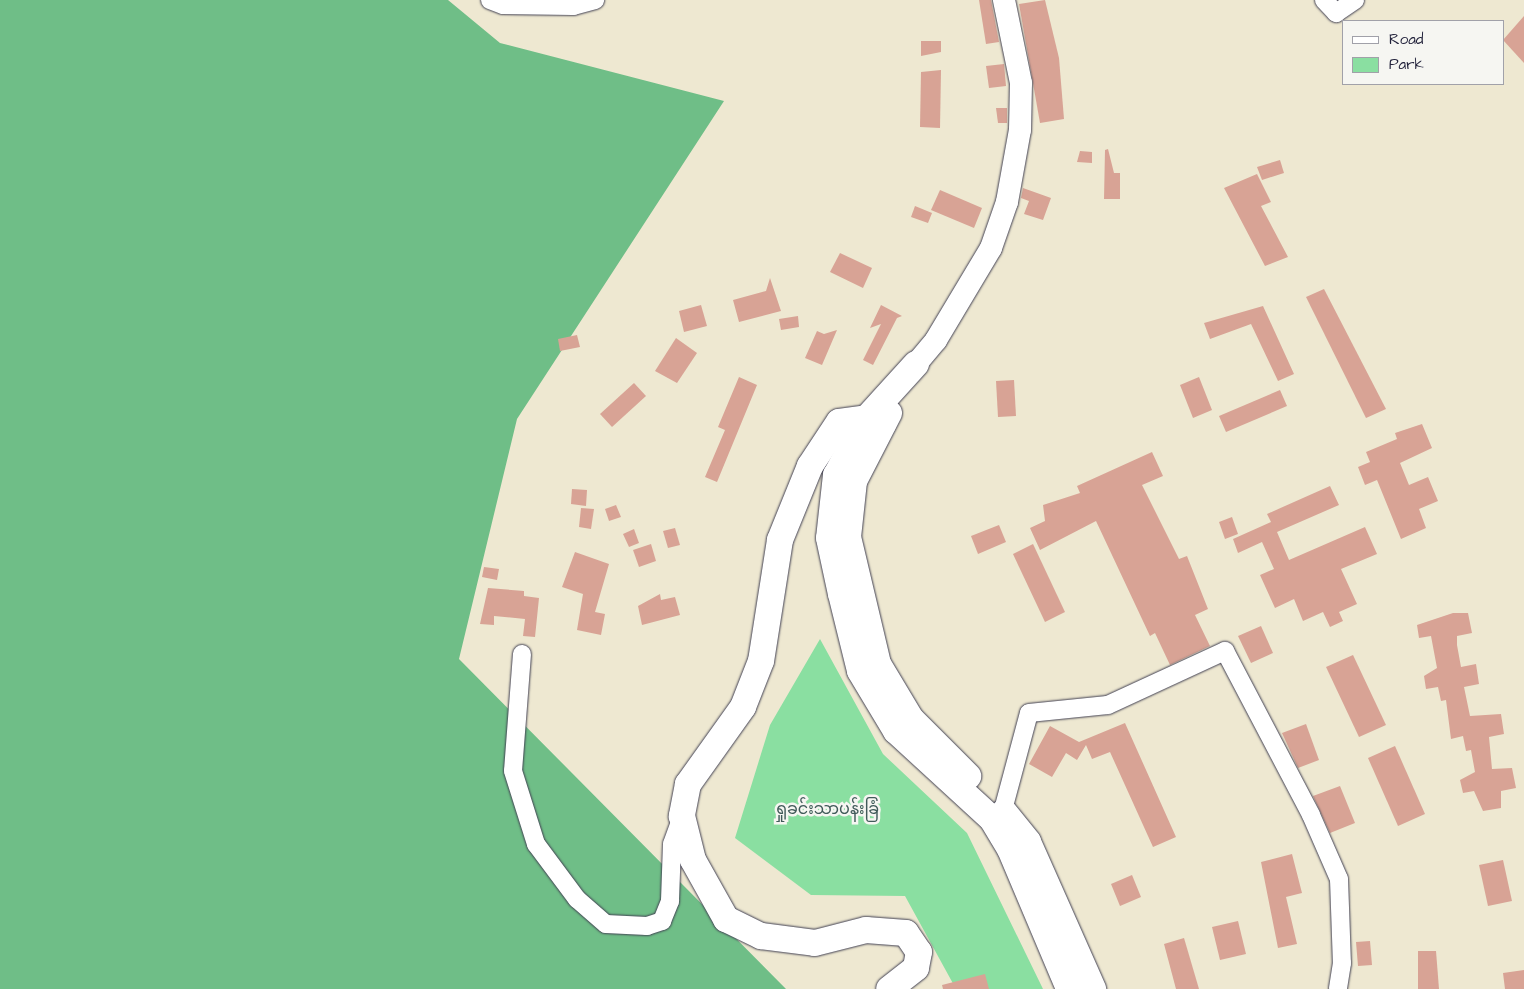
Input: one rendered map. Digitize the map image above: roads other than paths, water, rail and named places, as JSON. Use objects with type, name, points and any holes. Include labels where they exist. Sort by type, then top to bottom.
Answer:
[{"type":"highway","points":[[916,364],[836,475],[829,538],[860,671],[896,731],[1019,846],[1068,989]]},
{"type":"highway","points":[[875,421],[854,481],[848,536],[878,664],[911,719],[1003,810],[1019,846],[1093,989]]},
{"type":"highway","points":[[875,421],[839,422],[810,466],[780,540],[761,660],[743,707],[688,784],[682,816],[693,860],[726,919],[761,936],[815,943],[866,930],[906,933],[919,952],[916,968],[889,989]]},
{"type":"main road","points":[[916,364],[936,340],[991,248],[1007,202],[1020,130],[1021,83],[1004,0]]},
{"type":"street","points":[[490,0],[503,5],[573,6],[595,0]]},
{"type":"street","points":[[1324,0],[1336,13],[1355,0]]},
{"type":"street","points":[[1003,810],[1029,712],[1108,705],[1224,651],[1311,815],[1339,879],[1342,963],[1338,989]]},
{"type":"street","points":[[522,654],[512,771],[536,844],[577,899],[606,924],[647,926],[662,921],[670,902],[672,844],[682,816]]},
{"type":"park label","name":"ရှုခင်းသာပန်းခြံ","points":[[827,809]]}]
